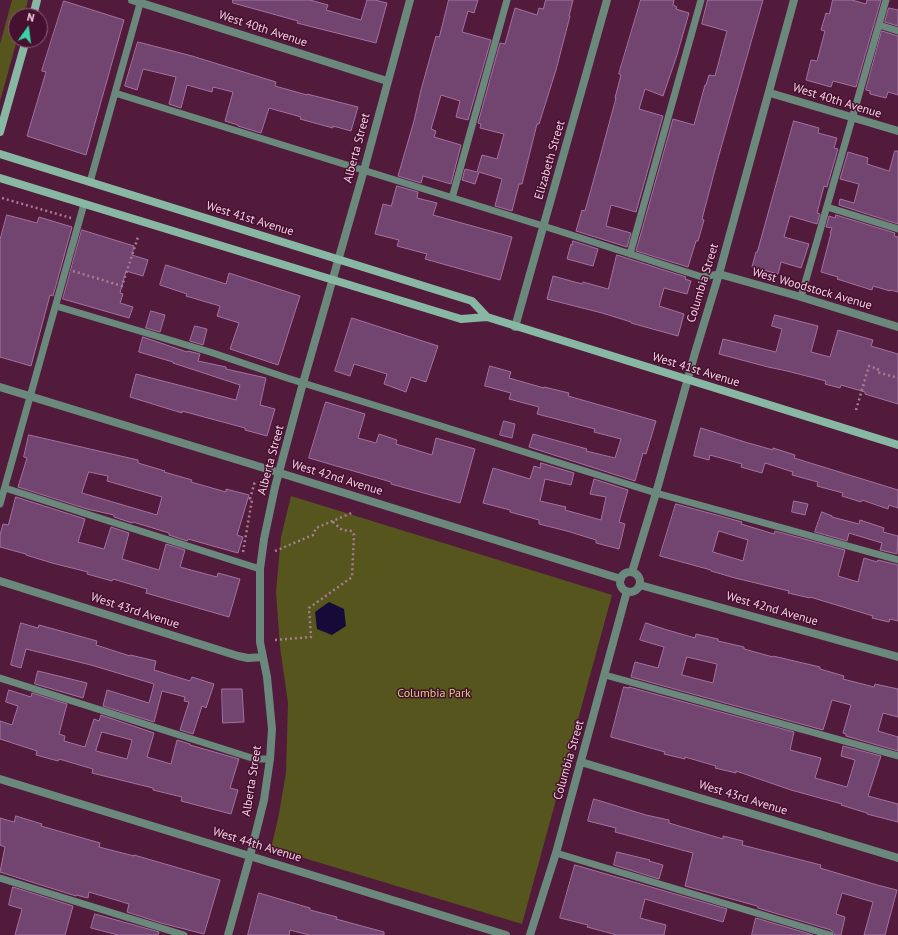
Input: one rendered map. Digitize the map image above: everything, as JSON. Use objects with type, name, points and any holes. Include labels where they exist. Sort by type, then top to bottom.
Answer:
[{"type":"main road","points":[[0,132],[24,48]]},
{"type":"main road","name":"West 41st Avenue","points":[[0,154],[339,258],[472,301],[487,317]]},
{"type":"main road","name":"West 41st Avenue","points":[[0,178],[461,319],[487,317],[898,444]]},
{"type":"street","name":"West 40th Avenue","points":[[132,0],[141,1],[387,82]]},
{"type":"street","name":"Alberta Street","points":[[228,935],[264,800],[270,759],[272,729],[267,677],[260,642],[260,569],[264,538],[279,472],[303,383],[364,170],[410,0]]},
{"type":"street","name":"Elizabeth Street","points":[[515,326],[607,0]]},
{"type":"street","name":"Columbia Street","points":[[632,572],[719,274],[770,93],[794,0]]},
{"type":"street","name":"West 40th Avenue","points":[[770,93],[898,132]]},
{"type":"street","name":"West Woodstock Avenue","points":[[719,274],[801,296],[898,327]]},
{"type":"street","name":"West 42nd Avenue","points":[[0,388],[31,396],[279,472],[621,579]]},
{"type":"street","points":[[626,572],[632,572],[640,578],[640,585],[636,590],[627,591],[622,588],[621,579],[626,572]]},
{"type":"street","name":"West 43rd Avenue","points":[[0,580],[238,656],[263,658]]},
{"type":"street","name":"West 42nd Avenue","points":[[640,585],[898,658]]},
{"type":"street","name":"Columbia Street","points":[[530,935],[556,853],[627,591]]},
{"type":"street","name":"West 43rd Avenue","points":[[581,762],[898,858]]},
{"type":"street","name":"West 44th Avenue","points":[[0,779],[506,935]]},
{"type":"lane","points":[[452,198],[507,0]]},
{"type":"lane","points":[[630,254],[701,0]]},
{"type":"lane","points":[[801,296],[886,0]]},
{"type":"lane","points":[[90,182],[141,1]]},
{"type":"lane","points":[[879,25],[898,31]]},
{"type":"lane","points":[[115,93],[544,226],[702,277],[719,274]]},
{"type":"lane","points":[[0,504],[84,204]]},
{"type":"lane","points":[[827,207],[898,229]]},
{"type":"lane","points":[[56,306],[210,352],[303,383],[656,493],[898,560]]},
{"type":"lane","points":[[5,488],[260,569]]},
{"type":"lane","points":[[605,675],[898,756]]},
{"type":"lane","points":[[0,678],[255,759],[270,759]]},
{"type":"lane","points":[[556,853],[830,935]]},
{"type":"lane","points":[[0,878],[184,935]]},
{"type":"path","points":[[2,198],[71,218]]},
{"type":"path","points":[[66,269],[122,286],[138,237]]},
{"type":"path","points":[[856,410],[869,366],[878,370],[877,372],[898,378]]},
{"type":"path","points":[[243,552],[252,500],[250,499],[255,481]]},
{"type":"path","points":[[275,550],[313,535],[316,528],[354,512]]},
{"type":"path","points":[[276,640],[311,637],[309,608],[352,577],[354,535],[352,531],[342,530],[332,521]]},
{"type":"green space","points":[[12,0],[28,0],[26,8],[10,8]]},
{"type":"green space","points":[[8,15],[8,48],[15,48],[0,101],[0,44]]},
{"type":"green space","name":"Columbia Park","points":[[291,496],[612,595],[522,924],[271,848],[286,773],[288,703],[280,647],[276,592],[281,537]]},
{"type":"shaded area","points":[[329,602],[344,609],[346,626],[332,635],[317,629],[315,612]]},
{"type":"building","points":[[233,0],[310,0],[328,5],[326,10],[361,20],[367,0],[387,3],[376,43],[297,23],[298,21],[233,3]]},
{"type":"building","points":[[449,0],[478,0],[474,13],[468,11],[462,32],[491,40],[468,120],[456,117],[460,101],[441,95],[431,129],[436,131],[434,137],[461,145],[451,184],[423,176],[421,183],[398,176],[436,36],[439,37]]},
{"type":"building","points":[[546,0],[573,0],[556,70],[539,124],[537,124],[522,184],[519,184],[512,211],[495,206],[502,179],[479,172],[475,184],[462,180],[465,169],[477,172],[482,155],[497,159],[504,134],[480,128],[481,124],[478,123],[500,43],[505,44],[515,8],[537,15],[539,8],[543,9]]},
{"type":"building","points":[[641,0],[674,0],[673,5],[677,7],[676,9],[689,13],[663,96],[645,89],[639,109],[663,116],[636,212],[611,205],[606,226],[631,233],[627,247],[576,231],[582,210],[585,211],[616,98],[621,75],[619,74]]},
{"type":"building","points":[[708,0],[763,0],[717,162],[702,219],[704,220],[688,267],[636,251],[673,119],[694,125],[709,75],[715,76],[727,31],[702,24]]},
{"type":"building","points":[[833,0],[852,0],[866,4],[867,0],[881,0],[856,87],[833,81],[831,87],[806,80],[811,60],[817,61],[825,31],[821,30],[826,13],[829,14]]},
{"type":"building","points":[[64,1],[124,20],[86,155],[27,136],[46,72],[42,71]]},
{"type":"building","points":[[889,8],[898,10],[898,26],[885,22]]},
{"type":"building","points":[[882,31],[898,36],[898,95],[888,92],[886,98],[870,94],[870,91],[866,90]]},
{"type":"building","points":[[138,42],[192,56],[276,82],[275,86],[358,107],[351,131],[333,126],[333,128],[300,119],[301,117],[269,108],[261,133],[225,121],[233,92],[213,87],[212,92],[187,85],[181,108],[169,104],[176,77],[143,69],[137,90],[125,86]]},
{"type":"building","points":[[794,121],[819,128],[818,133],[837,138],[834,148],[838,149],[827,187],[824,186],[817,213],[820,214],[817,224],[790,216],[784,237],[809,244],[801,268],[781,262],[778,274],[752,267]]},
{"type":"building","points":[[895,151],[898,151],[898,224],[839,205],[840,199],[854,203],[859,184],[840,179],[848,152],[868,158],[867,164],[889,171]]},
{"type":"building","points":[[397,186],[418,192],[417,198],[437,203],[433,215],[512,237],[500,280],[425,259],[427,254],[397,246],[399,240],[375,234],[383,204],[391,206]]},
{"type":"building","points":[[7,215],[37,223],[39,217],[72,227],[53,296],[50,295],[31,366],[0,357],[0,240]]},
{"type":"building","points":[[836,215],[895,233],[894,236],[898,237],[898,292],[873,286],[872,290],[837,279],[838,277],[821,272],[832,228],[826,227],[829,216],[835,218]]},
{"type":"building","points":[[82,230],[134,246],[132,255],[148,260],[143,276],[126,271],[120,293],[123,294],[120,303],[133,307],[129,318],[63,299]]},
{"type":"building","points":[[573,241],[598,249],[593,266],[567,259]]},
{"type":"building","points":[[617,255],[686,277],[685,279],[691,281],[687,294],[664,288],[659,306],[684,314],[678,336],[602,313],[547,299],[553,276],[608,289]]},
{"type":"building","points":[[166,265],[226,284],[229,273],[300,296],[278,365],[230,349],[239,323],[217,316],[220,306],[186,296],[187,294],[160,285]]},
{"type":"building","points":[[151,311],[165,315],[160,332],[146,328]]},
{"type":"building","points":[[775,315],[818,326],[811,352],[830,357],[838,330],[873,340],[871,346],[898,354],[898,404],[841,385],[840,388],[825,384],[826,381],[719,354],[723,339],[776,352],[782,329],[772,326]]},
{"type":"building","points":[[352,318],[438,346],[426,382],[411,377],[406,392],[384,384],[387,374],[354,364],[350,376],[335,371]]},
{"type":"building","points":[[195,326],[207,329],[203,345],[190,341]]},
{"type":"building","points":[[143,337],[187,352],[200,354],[198,361],[266,378],[260,405],[275,409],[267,436],[245,430],[245,428],[182,411],[182,413],[130,397],[136,374],[236,400],[240,385],[139,352]]},
{"type":"building","points":[[490,366],[511,372],[509,378],[544,388],[569,393],[568,396],[656,421],[646,454],[643,453],[635,481],[529,447],[533,434],[587,449],[586,451],[615,458],[621,439],[594,432],[595,429],[537,414],[539,407],[509,399],[511,393],[485,386]]},
{"type":"building","points":[[326,402],[365,414],[358,438],[376,443],[379,434],[397,440],[396,444],[432,455],[436,438],[475,449],[460,503],[391,484],[391,482],[309,458]]},
{"type":"building","points":[[504,421],[515,424],[512,438],[500,435]]},
{"type":"building","points":[[701,428],[773,450],[773,448],[795,455],[794,458],[898,490],[898,508],[889,505],[888,509],[862,500],[861,502],[842,496],[843,493],[817,486],[818,482],[792,475],[793,472],[765,463],[762,473],[741,467],[742,464],[710,455],[709,460],[694,456]]},
{"type":"building","points":[[29,435],[138,460],[138,463],[192,480],[191,482],[226,492],[226,489],[249,495],[237,535],[243,537],[238,553],[188,539],[187,541],[169,535],[169,533],[114,517],[114,515],[87,509],[18,487],[27,458],[24,457]],"holes":[[[89,472],[108,476],[107,481],[162,497],[157,515],[82,493]]]},
{"type":"building","points":[[541,463],[574,473],[571,485],[545,479],[540,501],[566,507],[565,510],[601,520],[606,497],[590,494],[594,479],[628,490],[619,522],[625,524],[619,549],[596,543],[596,540],[539,524],[539,520],[510,512],[510,510],[483,503],[493,468],[530,479],[534,466],[540,468]]},
{"type":"building","points":[[16,497],[85,519],[78,542],[104,549],[111,527],[129,533],[122,559],[159,570],[166,544],[185,550],[180,567],[217,577],[218,573],[240,579],[229,617],[146,593],[147,589],[113,579],[112,581],[87,574],[88,572],[0,547],[0,535],[3,524],[8,525]]},
{"type":"building","points":[[794,501],[808,504],[805,515],[792,512]]},
{"type":"building","points":[[676,504],[742,522],[741,524],[774,534],[775,531],[845,550],[838,576],[858,582],[864,558],[877,562],[878,560],[898,565],[898,621],[890,619],[889,622],[872,618],[873,616],[810,597],[788,593],[789,591],[735,578],[660,556]],"holes":[[[719,531],[748,540],[743,561],[713,552]]]},
{"type":"building","points":[[822,512],[832,517],[859,524],[860,520],[884,528],[883,532],[898,536],[897,554],[880,550],[882,543],[849,533],[847,541],[815,532]]},
{"type":"building","points":[[21,623],[38,628],[39,625],[97,641],[96,645],[130,656],[156,661],[154,670],[190,681],[192,677],[214,684],[206,708],[202,706],[193,734],[180,730],[189,702],[184,701],[185,697],[162,691],[154,722],[103,706],[107,690],[149,703],[154,684],[91,665],[26,649],[21,668],[11,665]]},
{"type":"building","points":[[646,623],[695,638],[696,634],[718,639],[718,641],[744,647],[744,649],[773,657],[820,667],[820,669],[844,676],[843,679],[874,687],[875,684],[898,689],[898,717],[883,713],[878,731],[898,737],[898,751],[846,736],[846,734],[843,733],[851,705],[832,700],[823,730],[631,677],[635,662],[658,668],[664,647],[640,640]],"holes":[[[687,657],[717,664],[713,683],[682,675]]]},
{"type":"building","points":[[38,671],[87,683],[83,698],[35,684]]},
{"type":"building","points":[[624,687],[629,687],[794,732],[790,750],[821,758],[815,778],[847,787],[855,760],[841,756],[843,746],[881,756],[868,796],[898,804],[898,822],[867,814],[841,805],[842,804],[791,790],[736,771],[736,773],[715,768],[716,766],[685,757],[685,759],[664,754],[665,752],[611,737]]},
{"type":"building","points":[[222,689],[242,689],[244,722],[223,723]]},
{"type":"building","points":[[9,690],[31,697],[32,693],[67,704],[59,734],[65,736],[64,741],[85,747],[94,719],[99,721],[101,715],[154,733],[147,757],[171,764],[177,740],[239,759],[230,788],[238,790],[231,814],[181,801],[182,797],[153,790],[153,788],[92,773],[93,769],[59,759],[58,761],[36,755],[37,751],[0,739],[0,721],[12,725],[18,706],[6,702]],"holes":[[[102,732],[132,740],[127,759],[96,751]]]},
{"type":"building","points":[[594,799],[646,815],[669,820],[669,823],[723,839],[723,836],[743,841],[742,845],[821,865],[820,868],[897,890],[885,935],[864,935],[873,902],[842,893],[836,914],[845,917],[841,935],[835,935],[831,930],[758,908],[757,906],[685,886],[693,853],[615,832],[616,828],[588,821]]},
{"type":"building","points":[[16,816],[42,824],[41,826],[100,843],[99,847],[134,855],[220,880],[204,934],[161,923],[127,912],[129,904],[89,892],[88,898],[76,896],[0,872],[5,847],[0,845],[0,818],[14,822]]},
{"type":"building","points":[[617,852],[650,860],[649,861],[663,865],[659,879],[614,865]]},
{"type":"building","points":[[575,865],[727,909],[723,922],[645,899],[640,918],[666,925],[664,935],[617,935],[587,927],[588,925],[560,918]]},
{"type":"building","points":[[13,887],[73,906],[65,935],[15,935],[22,909],[9,905]]},
{"type":"building","points":[[259,893],[310,908],[310,910],[337,917],[336,919],[384,932],[384,935],[309,935],[290,930],[289,935],[248,935]]},
{"type":"building","points":[[95,914],[159,932],[158,935],[118,935],[91,928]]},
{"type":"building","points":[[756,918],[813,935],[752,935]]}]
